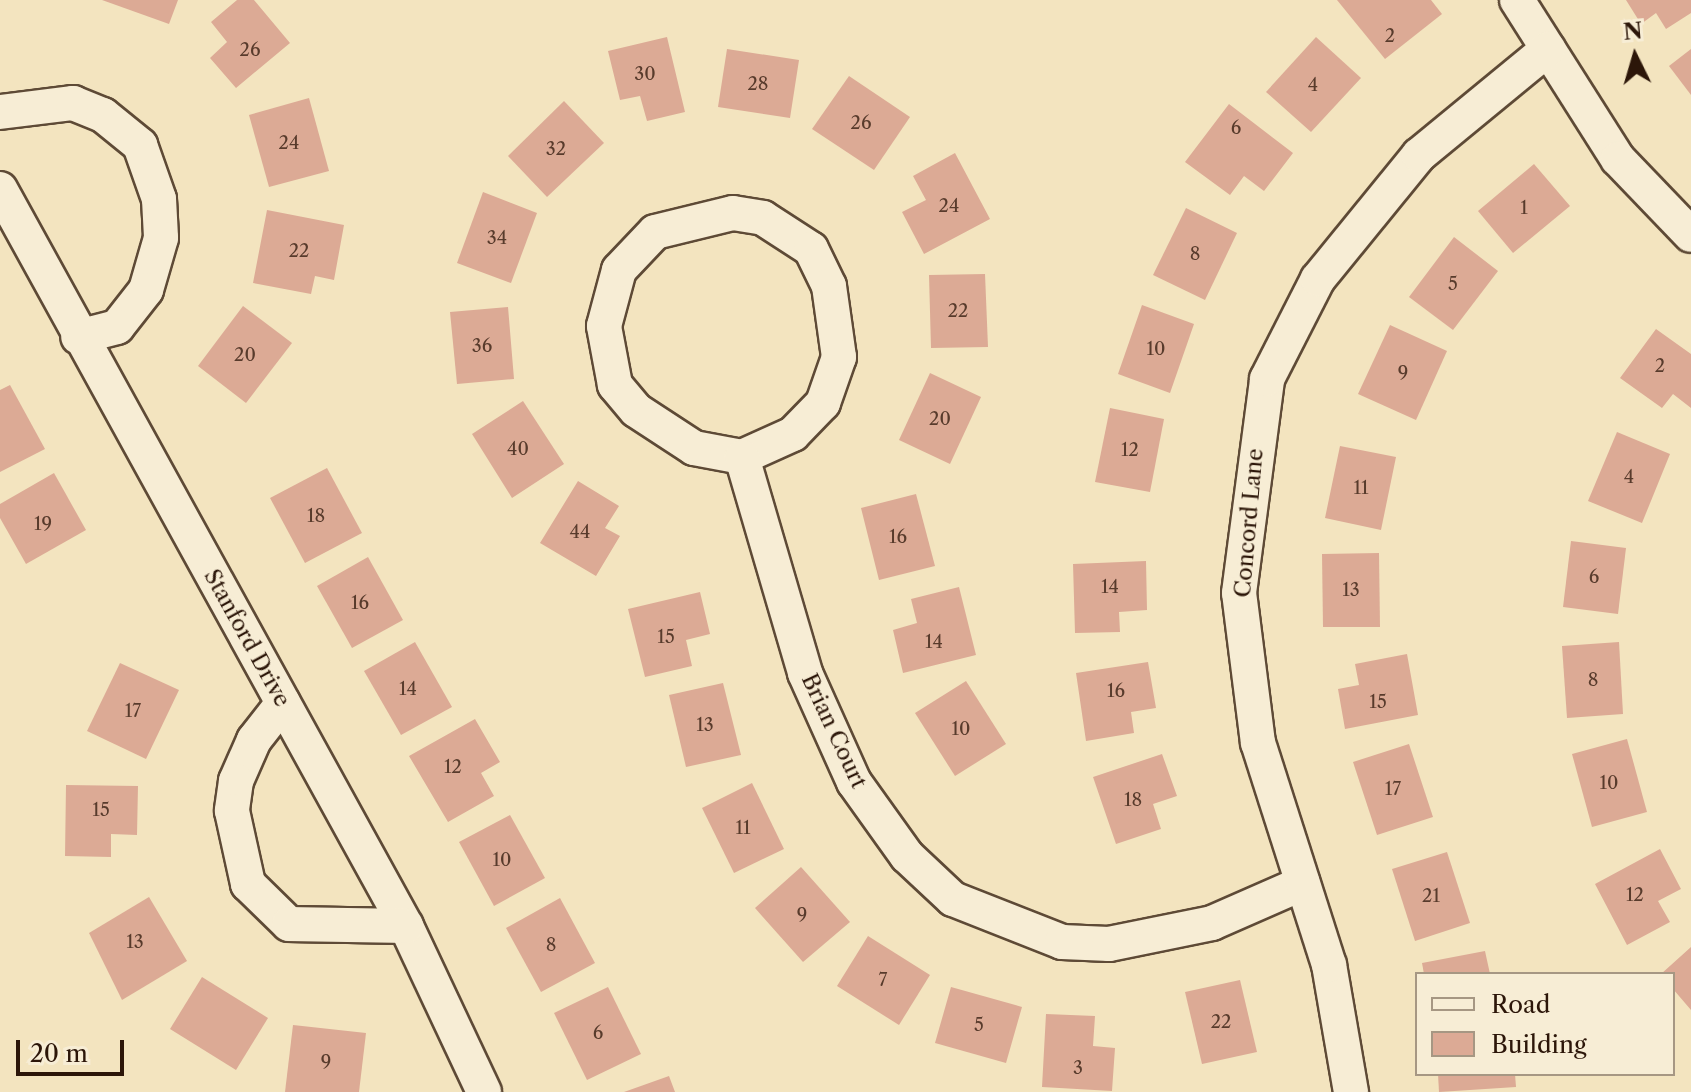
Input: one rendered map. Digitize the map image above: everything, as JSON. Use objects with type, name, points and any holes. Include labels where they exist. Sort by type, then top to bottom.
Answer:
[{"type":"street","points":[[1517,0],[1618,159],[1691,235]]},
{"type":"street","name":"Concord Lane","points":[[1351,1092],[1329,965],[1258,743],[1239,593],[1267,379],[1318,279],[1419,155],[1548,49]]},
{"type":"street","points":[[0,112],[73,103],[103,115],[140,145],[159,199],[159,251],[146,290],[117,327],[78,337]]},
{"type":"street","name":"Stanford Drive","points":[[0,189],[78,337],[406,926],[484,1092]]},
{"type":"street","points":[[733,213],[763,218],[811,249],[829,286],[839,357],[823,403],[793,434],[742,457],[694,448],[636,410],[615,385],[604,326],[610,292],[619,270],[655,232],[681,221],[733,213]]},
{"type":"street","name":"Brian Court","points":[[742,457],[805,673],[854,782],[907,856],[953,899],[1062,942],[1109,944],[1212,923],[1303,883]]},
{"type":"street","points":[[283,703],[254,740],[236,781],[232,811],[248,884],[289,924],[406,926]]},
{"type":"building","points":[[102,0],[178,0],[169,24]]},
{"type":"building","points":[[237,0],[254,0],[290,43],[236,88],[210,58],[227,42],[211,22]]},
{"type":"building","points":[[1337,0],[1431,0],[1442,14],[1385,59]]},
{"type":"building","points":[[1626,0],[1691,0],[1691,13],[1666,29],[1656,13],[1641,24]]},
{"type":"building","points":[[667,37],[685,112],[647,121],[640,96],[620,100],[608,51]]},
{"type":"building","points":[[1316,37],[1361,78],[1311,132],[1266,92]]},
{"type":"building","points":[[727,49],[799,60],[790,118],[718,107]]},
{"type":"building","points":[[1691,49],[1691,95],[1669,66]]},
{"type":"building","points":[[849,76],[910,117],[874,170],[812,129]]},
{"type":"building","points":[[309,98],[329,171],[269,187],[249,115]]},
{"type":"building","points":[[564,101],[604,143],[547,197],[508,156]]},
{"type":"building","points":[[1229,104],[1293,153],[1264,191],[1244,176],[1230,195],[1185,162]]},
{"type":"building","points":[[955,153],[990,219],[924,254],[902,212],[926,200],[913,176]]},
{"type":"building","points":[[1534,164],[1570,206],[1513,253],[1478,211]]},
{"type":"building","points":[[483,192],[537,213],[511,283],[457,263]]},
{"type":"building","points":[[1186,208],[1237,233],[1205,300],[1153,275]]},
{"type":"building","points":[[267,210],[344,225],[334,280],[315,276],[311,294],[253,283]]},
{"type":"building","points":[[1454,237],[1498,271],[1453,330],[1409,297]]},
{"type":"building","points":[[985,274],[988,347],[931,348],[929,275]]},
{"type":"building","points":[[1142,305],[1194,324],[1170,393],[1118,374]]},
{"type":"building","points":[[243,306],[292,343],[246,403],[198,366]]},
{"type":"building","points":[[508,307],[514,379],[457,384],[450,312]]},
{"type":"building","points":[[1390,325],[1447,351],[1416,420],[1358,394]]},
{"type":"building","points":[[1656,329],[1691,354],[1691,408],[1673,394],[1662,408],[1620,378]]},
{"type":"building","points":[[930,373],[981,397],[950,464],[899,440]]},
{"type":"building","points":[[10,385],[45,449],[0,472],[0,390]]},
{"type":"building","points":[[523,401],[564,464],[512,498],[472,434]]},
{"type":"building","points":[[1110,408],[1164,419],[1150,492],[1095,482]]},
{"type":"building","points":[[1617,432],[1670,454],[1642,523],[1588,501]]},
{"type":"building","points":[[1340,446],[1396,457],[1381,530],[1325,518]]},
{"type":"building","points":[[327,468],[362,533],[305,563],[270,498]]},
{"type":"building","points":[[54,473],[86,530],[26,564],[0,518],[0,504]]},
{"type":"building","points":[[578,481],[619,506],[605,528],[620,536],[596,576],[540,543]]},
{"type":"building","points":[[916,494],[935,566],[879,580],[861,508]]},
{"type":"building","points":[[1571,541],[1626,548],[1618,614],[1563,607]]},
{"type":"building","points":[[1379,553],[1380,627],[1323,627],[1322,554]]},
{"type":"building","points":[[368,557],[403,620],[352,648],[317,586]]},
{"type":"building","points":[[1146,561],[1147,610],[1119,612],[1120,632],[1075,633],[1073,564]]},
{"type":"building","points":[[959,587],[976,655],[903,673],[893,630],[917,623],[911,599]]},
{"type":"building","points":[[700,592],[710,634],[686,640],[692,666],[645,677],[628,609]]},
{"type":"building","points":[[415,642],[452,707],[401,735],[364,671]]},
{"type":"building","points":[[1619,642],[1623,714],[1567,718],[1562,646]]},
{"type":"building","points":[[1407,654],[1418,715],[1345,729],[1338,689],[1359,685],[1355,664]]},
{"type":"building","points":[[1148,662],[1156,708],[1131,712],[1134,733],[1086,741],[1076,673]]},
{"type":"building","points":[[120,663],[179,690],[146,759],[87,731]]},
{"type":"building","points":[[966,681],[1006,744],[955,776],[915,713]]},
{"type":"building","points":[[723,683],[741,755],[686,767],[669,695]]},
{"type":"building","points":[[475,719],[500,762],[481,773],[494,796],[448,822],[409,756]]},
{"type":"building","points":[[1627,739],[1647,812],[1592,827],[1572,754]]},
{"type":"building","points":[[1409,744],[1433,817],[1377,835],[1353,762]]},
{"type":"building","points":[[1162,754],[1177,796],[1153,804],[1161,829],[1116,844],[1093,777]]},
{"type":"building","points":[[752,783],[784,849],[734,873],[702,808]]},
{"type":"building","points":[[66,785],[138,786],[137,835],[111,834],[111,857],[65,856]]},
{"type":"building","points":[[510,815],[545,878],[494,906],[459,842]]},
{"type":"building","points":[[1660,849],[1681,889],[1658,901],[1670,922],[1627,945],[1595,884]]},
{"type":"building","points":[[1447,852],[1470,923],[1415,941],[1392,869]]},
{"type":"building","points":[[801,867],[850,922],[803,962],[755,908]]},
{"type":"building","points":[[149,897],[187,961],[122,1000],[89,933]]},
{"type":"building","points":[[560,898],[595,963],[541,992],[506,928]]},
{"type":"building","points":[[868,936],[930,975],[899,1025],[837,986]]},
{"type":"building","points":[[1691,947],[1691,1010],[1675,991],[1675,972],[1663,972]]},
{"type":"building","points":[[1485,951],[1490,972],[1424,972],[1422,963]]},
{"type":"building","points":[[202,977],[268,1018],[236,1070],[170,1029]]},
{"type":"building","points":[[1240,980],[1257,1052],[1202,1064],[1185,992]]},
{"type":"building","points":[[608,987],[641,1054],[587,1080],[554,1013]]},
{"type":"building","points":[[951,987],[1022,1007],[1006,1063],[935,1043]]},
{"type":"building","points":[[1046,1014],[1095,1016],[1093,1046],[1115,1048],[1112,1091],[1042,1087]]},
{"type":"building","points":[[293,1025],[366,1033],[359,1092],[285,1092]]},
{"type":"building","points":[[669,1076],[675,1092],[624,1092]]},
{"type":"building","points":[[1438,1076],[1515,1076],[1516,1087],[1439,1092]]}]
